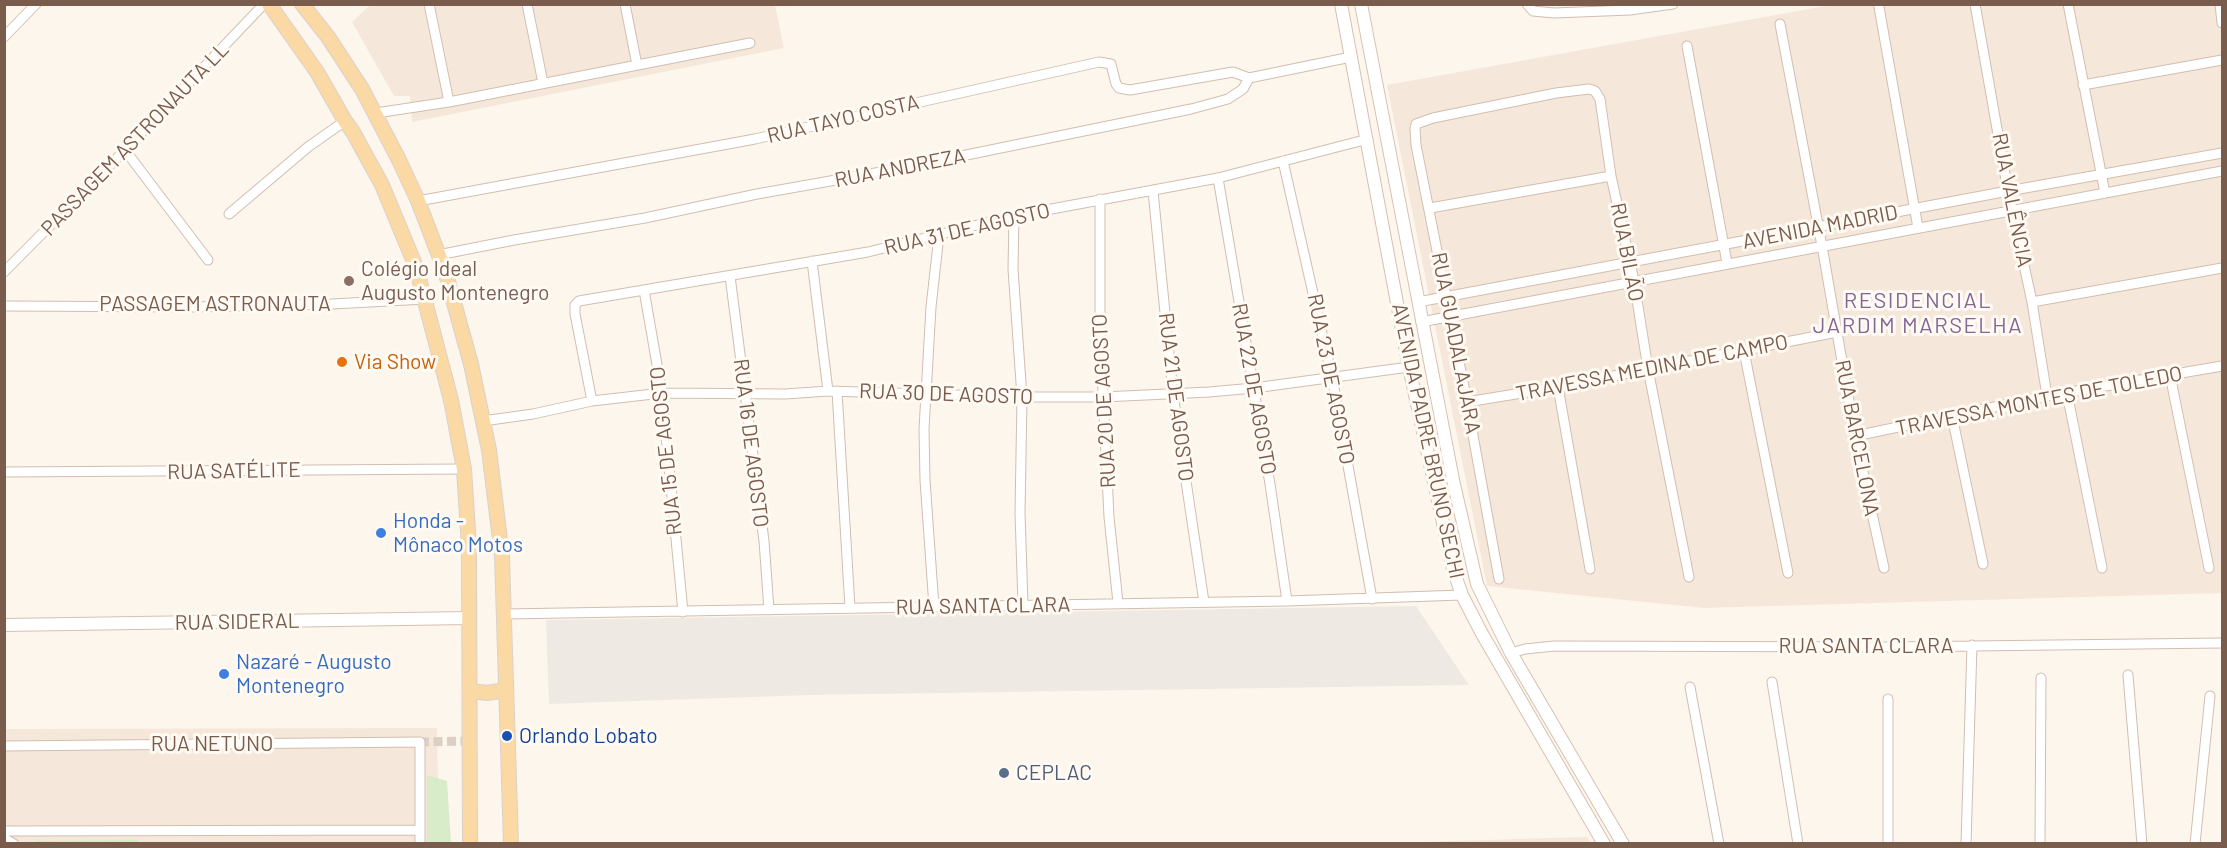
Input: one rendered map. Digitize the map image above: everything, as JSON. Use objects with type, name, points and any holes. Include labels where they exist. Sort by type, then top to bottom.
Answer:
[{"type":"main road","points":[[269,4],[317,72],[382,185],[416,267],[457,426],[464,469],[469,547],[470,843]]},
{"type":"main road","points":[[302,4],[328,37],[376,113],[418,201],[463,331],[483,421],[502,556],[511,843]]},
{"type":"main road","name":"AVENIDA PADRE BRUNO SECHI","points":[[1341,4],[1409,367],[1449,554],[1462,595],[1510,684],[1604,843]]},
{"type":"main road","name":"AVENIDA PADRE BRUNO SECHI","points":[[1361,4],[1421,322],[1455,490],[1476,579],[1511,653],[1623,843]]},
{"type":"main road","name":"RUA SIDERAL","points":[[4,625],[470,618]]},
{"type":"main road","points":[[471,691],[487,693],[505,690]]},
{"type":"street","points":[[4,38],[36,4]]},
{"type":"street","name":"PASSAGEM ASTRONAUTA LL","points":[[4,272],[125,150],[264,4]]},
{"type":"street","points":[[429,4],[449,102]]},
{"type":"street","points":[[527,4],[543,83]]},
{"type":"street","points":[[625,4],[637,65]]},
{"type":"street","points":[[1528,6],[1536,12],[1554,13],[1630,10],[1673,4]]},
{"type":"street","name":"RUA VALÊNCIA","points":[[1975,4],[2008,191],[2032,302],[2047,396]]},
{"type":"street","points":[[2068,4],[2105,193]]},
{"type":"street","points":[[2220,4],[2223,23]]},
{"type":"street","points":[[1878,7],[1918,228]]},
{"type":"street","name":"RUA BARCELONA","points":[[1780,24],[1855,436],[1884,568]]},
{"type":"street","points":[[376,113],[449,102],[750,43]]},
{"type":"street","points":[[1687,46],[1727,263]]},
{"type":"street","points":[[1249,78],[1351,57]]},
{"type":"street","points":[[2083,85],[2223,60]]},
{"type":"street","name":"RUA TAYO COSTA","points":[[418,201],[755,139],[1090,63],[1109,62],[1119,88],[1130,90],[1233,72],[1249,78]]},
{"type":"street","name":"RUA ANDREZA","points":[[438,255],[645,218],[1191,109],[1228,99],[1243,89],[1249,78]]},
{"type":"street","name":"RUA BILÃO","points":[[1433,118],[1556,93],[1589,89],[1595,91],[1600,99],[1611,176],[1634,280],[1648,369],[1689,577]]},
{"type":"street","name":"RUA GUADALAJARA","points":[[1433,118],[1416,124],[1414,135],[1447,296],[1499,579]]},
{"type":"street","points":[[229,214],[308,147],[345,121]]},
{"type":"street","name":"RUA 31 DE AGOSTO","points":[[592,401],[574,314],[574,305],[579,301],[868,252],[1014,216],[1218,178],[1368,139]]},
{"type":"street","points":[[125,150],[208,260]]},
{"type":"street","name":"AVENIDA MADRID","points":[[1418,302],[2223,153]]},
{"type":"street","name":"RUA 23 DE AGOSTO","points":[[1283,161],[1332,377],[1372,599]]},
{"type":"street","name":"AVENIDA MADRID","points":[[1421,322],[1634,280],[2223,171]]},
{"type":"street","points":[[1430,208],[1611,176]]},
{"type":"street","name":"RUA 22 DE AGOSTO","points":[[1218,178],[1287,601]]},
{"type":"street","name":"RUA 21 DE AGOSTO","points":[[1153,191],[1173,394],[1204,602]]},
{"type":"street","name":"RUA 20 DE AGOSTO","points":[[1100,199],[1099,289],[1103,397],[1109,517],[1118,603]]},
{"type":"street","points":[[1014,216],[1013,269],[1022,397],[1020,513],[1023,605]]},
{"type":"street","points":[[934,607],[924,480],[931,307],[939,235]]},
{"type":"street","points":[[812,261],[832,391],[850,608]]},
{"type":"street","points":[[2032,302],[2223,268]]},
{"type":"street","name":"RUA 16 DE AGOSTO","points":[[730,276],[764,541],[769,610]]},
{"type":"street","name":"RUA 15 DE AGOSTO","points":[[644,290],[662,393],[683,612]]},
{"type":"street","name":"PASSAGEM ASTRONAUTA","points":[[4,306],[332,304],[425,298]]},
{"type":"street","name":"TRAVESSA MEDINA DE CAMPO","points":[[1467,402],[1558,387],[1837,332]]},
{"type":"street","points":[[1744,351],[1788,573]]},
{"type":"street","name":"TRAVESSA MONTES DE TOLEDO","points":[[1855,436],[2047,396],[2223,366]]},
{"type":"street","name":"RUA 30 DE AGOSTO","points":[[483,421],[533,414],[592,401],[662,393],[744,394],[832,391],[1103,397],[1254,388],[1409,367]]},
{"type":"street","points":[[2170,375],[2209,568]]},
{"type":"street","points":[[1558,387],[1590,569]]},
{"type":"street","points":[[2067,393],[2102,568]]},
{"type":"street","points":[[1952,416],[1983,564]]},
{"type":"street","name":"RUA SATÉLITE","points":[[4,472],[464,469]]},
{"type":"street","name":"RUA SANTA CLARA","points":[[504,614],[1287,601],[1462,595]]},
{"type":"street","name":"RUA SANTA CLARA","points":[[1511,653],[1554,646],[2223,643]]},
{"type":"street","points":[[1966,843],[1972,645]]},
{"type":"street","points":[[2128,675],[2142,843]]},
{"type":"street","points":[[2040,843],[2041,678]]},
{"type":"street","points":[[1772,682],[1798,843]]},
{"type":"street","points":[[1690,687],[1719,843]]},
{"type":"street","points":[[2195,843],[2210,696]]},
{"type":"street","points":[[1888,699],[1888,843]]},
{"type":"street","name":"RUA NETUNO","points":[[4,746],[420,742],[420,830]]},
{"type":"street","points":[[4,831],[420,830],[420,843]]},
{"type":"street","points":[[4,838],[14,843]]},
{"type":"shaded area","points":[[371,4],[775,5],[784,48],[412,122],[410,96],[394,96],[352,22]]},
{"type":"shaded area","points":[[1831,5],[2222,5],[2222,593],[1704,608],[1487,586],[1387,85]]},
{"type":"shaded area","points":[[1416,606],[1469,685],[810,695],[549,704],[546,620]]},
{"type":"shaded area","points":[[437,728],[439,843],[5,843],[4,729]]},
{"type":"shaded area","points":[[1587,837],[1591,843],[1391,843],[1551,838]]},
{"type":"green space","points":[[427,775],[447,781],[451,843],[427,843]]},
{"type":"green space","points":[[138,840],[138,844],[38,844],[33,841]]},
{"type":"tunnel","points":[[420,742],[470,741]]},
{"type":"place","name":"Colégio Ideal Augusto Montenegro","points":[[349,281]]},
{"type":"place","name":"Via Show","points":[[342,362]]},
{"type":"place","name":"Honda - Mônaco Motos","points":[[381,533]]},
{"type":"place","name":"Nazaré - Augusto Montenegro","points":[[224,674]]},
{"type":"place","name":"Orlando Lobato","points":[[507,736]]},
{"type":"place","name":"CEPLAC","points":[[1004,773]]},
{"type":"district","name":"RESIDENCIAL JARDIM MARSELHA","points":[[1918,314]]}]
